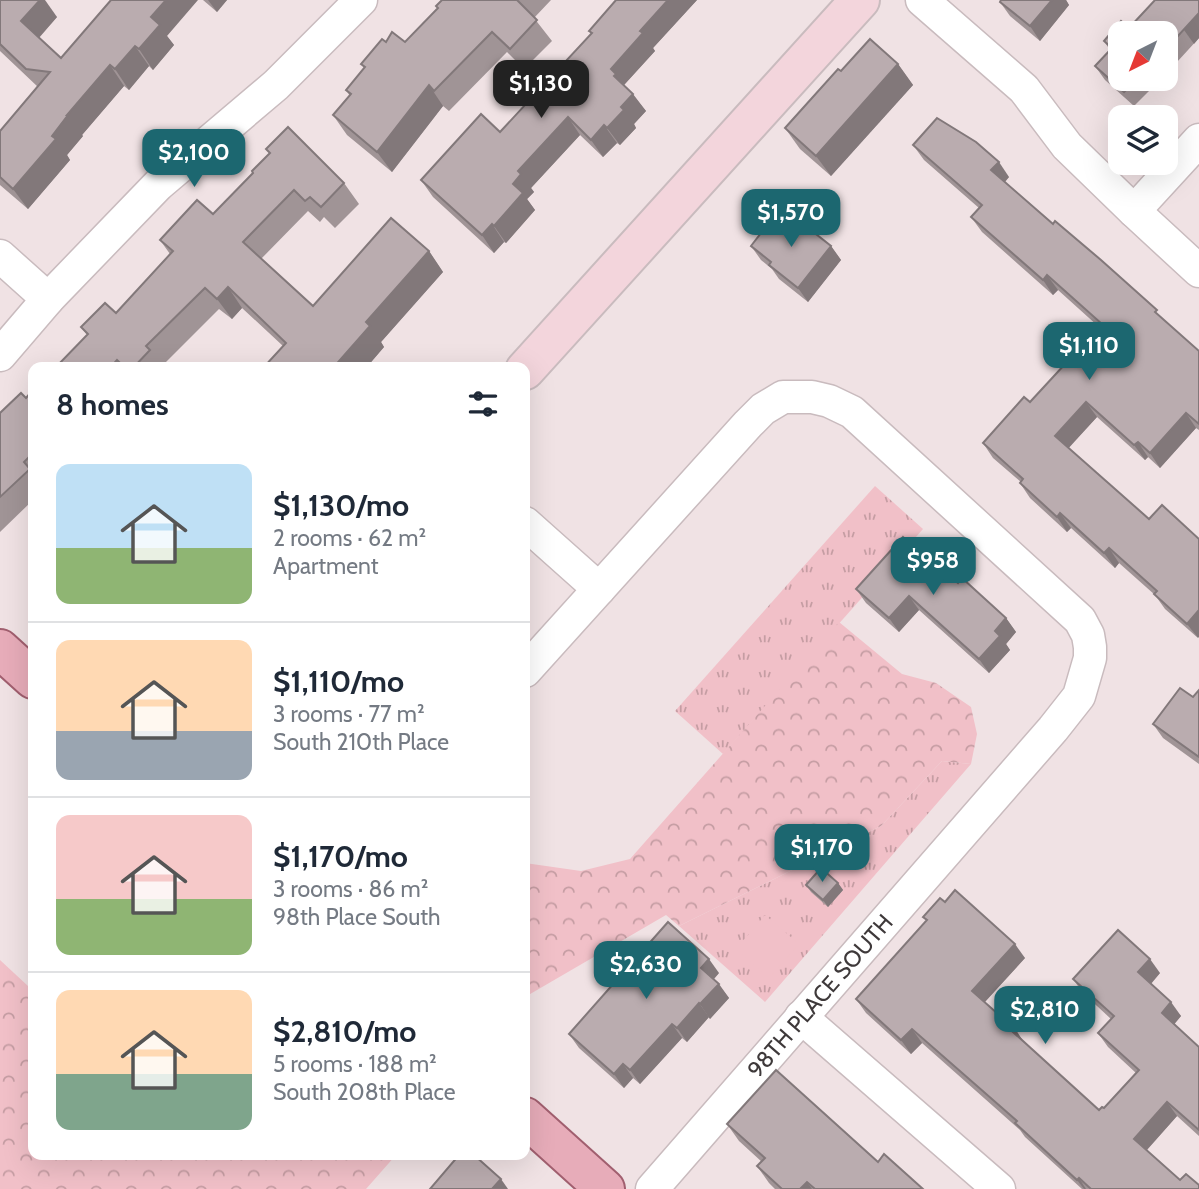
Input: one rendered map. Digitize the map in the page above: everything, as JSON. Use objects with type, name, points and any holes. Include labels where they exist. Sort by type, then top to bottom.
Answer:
[{"type":"main road","points":[[0,649],[28,674]]},
{"type":"main road","points":[[530,1122],[605,1189]]},
{"type":"street","points":[[0,355],[48,299],[158,185],[276,85],[361,0]]},
{"type":"street","points":[[530,364],[860,0]]},
{"type":"street","points":[[922,0],[1024,89],[1067,146],[1199,271]]},
{"type":"street","points":[[1134,211],[1199,139]]},
{"type":"street","points":[[0,256],[48,299]]},
{"type":"street","name":"98TH PLACE SOUTH","points":[[599,589],[763,409],[783,397],[812,397],[829,401],[852,412],[1080,620],[1088,635],[1090,647],[1090,659],[1080,696],[652,1189]]},
{"type":"street","points":[[530,527],[599,589],[530,665]]},
{"type":"street","points":[[801,1017],[999,1189]]},
{"type":"green space","points":[[875,486],[923,529],[723,754],[675,711]]},
{"type":"green space","points":[[839,622],[902,674],[936,683],[971,707],[977,734],[971,764],[942,761],[881,826],[679,926],[666,915],[530,994],[530,864],[581,871],[630,859]]},
{"type":"green space","points":[[942,761],[971,764],[765,1002],[679,926],[881,826]]},
{"type":"green space","points":[[765,915],[799,944],[769,978],[736,949]]},
{"type":"green space","points":[[0,960],[28,986],[28,1160],[392,1160],[366,1189],[0,1189]]},
{"type":"building","points":[[0,0],[40,0],[21,21],[61,58],[111,0],[166,0],[151,17],[160,25],[139,49],[135,46],[115,69],[110,65],[67,115],[52,136],[56,139],[13,189],[0,177],[0,131],[50,72],[26,69],[0,44]]},
{"type":"building","points":[[442,0],[517,0],[537,20],[510,49],[492,32],[434,91],[429,85],[377,152],[333,115],[351,94],[346,90],[365,67],[361,64],[382,39],[386,42],[392,32],[405,42],[438,8],[436,6]]},
{"type":"building","points":[[616,0],[668,0],[611,69],[616,74],[614,76],[633,94],[621,107],[624,110],[607,128],[604,125],[591,140],[568,117],[518,171],[521,174],[513,184],[523,193],[494,226],[492,224],[482,235],[421,180],[481,114],[500,132],[592,33],[589,31]]},
{"type":"building","points":[[1052,0],[1030,26],[1000,2]]},
{"type":"building","points":[[1155,0],[1199,0],[1199,13],[1178,36],[1178,21],[1136,21]]},
{"type":"building","points":[[870,39],[898,64],[816,156],[785,128],[838,69],[841,71]]},
{"type":"building","points":[[1108,52],[1108,78],[1095,66]]},
{"type":"building","points":[[937,118],[976,142],[999,162],[991,170],[1053,224],[1055,221],[1101,260],[1199,351],[1199,424],[1186,413],[1150,453],[1138,442],[1134,445],[1086,402],[1055,436],[1149,519],[1162,505],[1199,539],[1199,610],[1187,624],[1154,594],[1157,591],[1109,548],[1104,553],[1060,513],[1057,517],[1020,483],[1023,479],[983,443],[1024,397],[1030,402],[1102,324],[1047,275],[1043,280],[971,217],[982,205],[913,145]]},
{"type":"building","points":[[288,127],[344,183],[321,207],[310,197],[305,201],[294,190],[243,242],[313,306],[391,218],[429,251],[366,322],[370,326],[338,362],[269,362],[286,343],[228,287],[217,299],[205,288],[146,346],[150,350],[139,362],[61,362],[88,334],[81,327],[105,303],[116,313],[173,251],[160,240],[197,200],[213,214],[270,153],[266,149]]},
{"type":"building","points":[[788,212],[831,246],[798,288],[769,265],[771,262],[751,246],[768,224],[775,229]]},
{"type":"building","points":[[21,393],[26,398],[28,396],[28,458],[24,462],[28,471],[0,497],[0,413]]},
{"type":"building","points":[[903,537],[949,578],[958,583],[962,578],[1006,618],[995,631],[1000,636],[979,659],[909,596],[889,618],[856,589]]},
{"type":"building","points":[[1180,688],[1193,697],[1199,690],[1199,757],[1153,724]]},
{"type":"building","points":[[821,868],[838,883],[823,900],[806,885]]},
{"type":"building","points":[[955,890],[1015,944],[972,991],[1099,1110],[1104,1108],[1139,1070],[1098,1033],[1114,1016],[1073,979],[1118,930],[1150,959],[1138,972],[1171,1002],[1162,1013],[1199,1047],[1199,1130],[1167,1102],[1134,1139],[1180,1180],[1186,1174],[1199,1185],[1199,1189],[1091,1189],[1079,1178],[1077,1180],[1015,1123],[1017,1121],[912,1029],[901,1040],[856,999],[927,920],[923,917],[940,898],[945,902]]},
{"type":"building","points":[[668,922],[709,959],[701,968],[719,984],[677,1028],[672,1024],[630,1070],[623,1064],[614,1074],[569,1034]]},
{"type":"building","points":[[776,1070],[878,1162],[884,1154],[923,1189],[815,1189],[807,1182],[800,1189],[782,1189],[757,1166],[765,1158],[727,1124]]},
{"type":"building","points":[[455,1160],[480,1160],[501,1179],[492,1189],[430,1189]]}]
